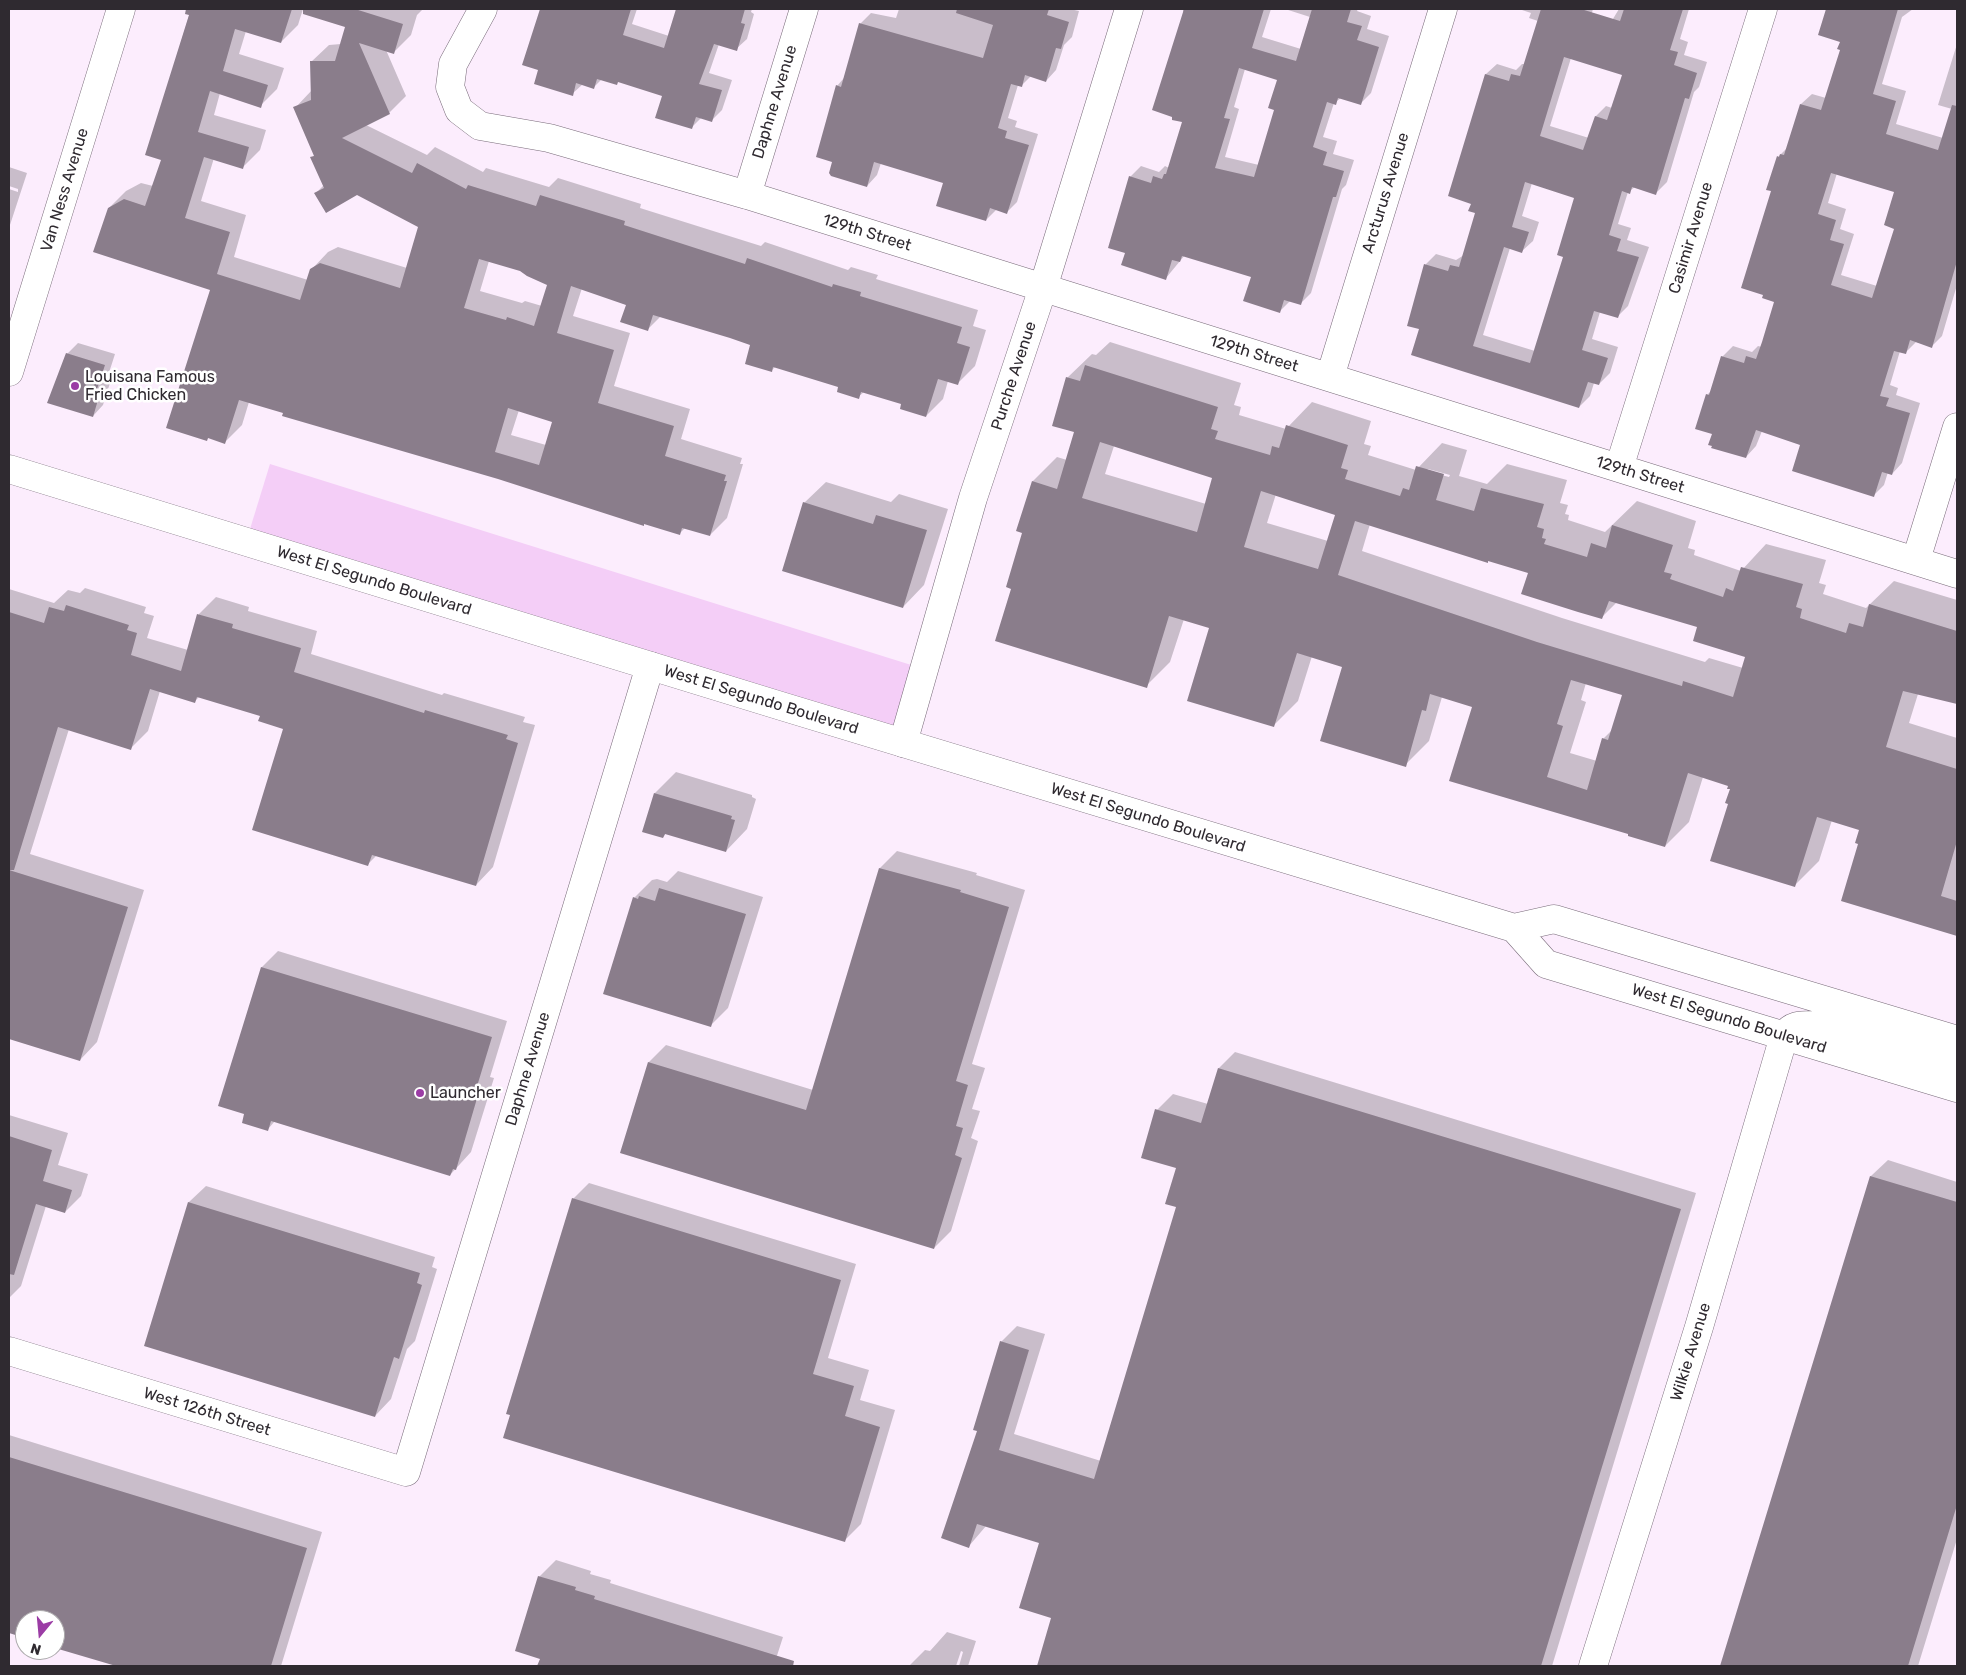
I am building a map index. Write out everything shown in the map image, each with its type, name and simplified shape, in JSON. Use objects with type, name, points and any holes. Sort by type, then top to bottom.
[{"type":"street","name":"Van Ness Avenue","points":[[9,372],[121,9]]},
{"type":"street","name":"129th Street","points":[[483,9],[453,64],[450,88],[459,110],[480,126],[549,138],[747,195],[1957,574]]},
{"type":"street","name":"Daphne Avenue","points":[[747,195],[804,9]]},
{"type":"street","name":"Purche Avenue","points":[[903,743],[973,498],[1043,288],[1128,9]]},
{"type":"street","name":"Arcturus Avenue","points":[[1330,377],[1442,9]]},
{"type":"street","name":"Casimir Avenue","points":[[1620,468],[1763,9]]},
{"type":"street","points":[[1916,560],[1957,427]]},
{"type":"street","name":"West El Segundo Boulevard","points":[[9,469],[1514,928],[1554,919],[1957,1040]]},
{"type":"street","name":"Daphne Avenue","points":[[406,1472],[650,666]]},
{"type":"street","name":"West El Segundo Boulevard","points":[[1514,928],[1546,964],[1957,1088]]},
{"type":"street","points":[[1784,1036],[1789,1029],[1798,1025],[1816,1025],[1957,1067]]},
{"type":"street","name":"Wilkie Avenue","points":[[1593,1666],[1699,1328],[1784,1036]]},
{"type":"street","name":"West 126th Street","points":[[9,1352],[406,1472]]},
{"type":"shaded area","points":[[270,464],[924,669],[903,743],[246,542]]},
{"type":"building","points":[[186,9],[292,9],[281,43],[235,29],[223,71],[268,85],[261,108],[210,91],[198,132],[249,147],[243,169],[204,157],[185,218],[230,232],[217,274],[300,300],[310,269],[320,263],[400,288],[418,227],[357,195],[326,213],[314,193],[324,188],[310,157],[314,156],[293,107],[311,100],[310,61],[335,61],[345,27],[303,14],[303,9],[355,9],[403,24],[394,54],[359,43],[390,114],[342,138],[412,173],[417,163],[466,189],[468,185],[536,206],[540,195],[625,221],[624,225],[745,264],[747,258],[832,287],[833,284],[861,292],[860,296],[962,327],[957,343],[970,347],[958,385],[938,379],[926,417],[900,409],[901,404],[861,392],[859,399],[837,392],[838,387],[773,367],[772,372],[745,364],[750,345],[730,338],[653,315],[648,331],[620,322],[626,305],[571,286],[557,333],[614,350],[598,403],[674,426],[665,456],[726,475],[724,481],[727,481],[710,536],[682,528],[680,535],[644,524],[644,526],[498,479],[282,416],[283,413],[239,400],[225,444],[208,438],[207,441],[166,428],[210,290],[93,252],[108,208],[124,199],[145,206],[161,160],[145,155],[189,15],[185,14]],"holes":[[[479,259],[520,271],[547,285],[534,326],[507,317],[506,320],[464,308]],[[508,408],[552,422],[539,465],[495,452]]]},
{"type":"building","points":[[540,9],[631,9],[623,35],[664,48],[676,9],[745,9],[741,23],[745,24],[737,51],[714,44],[699,84],[722,90],[712,122],[696,117],[692,129],[655,118],[662,96],[618,82],[617,85],[597,79],[594,89],[576,83],[573,96],[534,84],[538,70],[522,65]]},
{"type":"building","points":[[957,9],[1049,9],[1047,15],[1069,22],[1061,49],[1056,48],[1046,82],[1025,75],[1022,87],[1011,84],[998,128],[1007,131],[1005,138],[1029,145],[1007,214],[990,208],[986,221],[936,206],[943,183],[874,162],[867,187],[831,176],[829,173],[832,162],[816,157],[836,85],[841,87],[859,23],[983,58],[993,25],[956,13]]},
{"type":"building","points":[[1184,9],[1264,9],[1252,48],[1296,61],[1312,9],[1351,9],[1347,22],[1362,26],[1357,40],[1379,47],[1361,105],[1338,98],[1336,105],[1327,102],[1313,147],[1327,152],[1323,165],[1344,171],[1336,197],[1333,197],[1301,305],[1284,300],[1280,313],[1243,301],[1251,277],[1182,256],[1180,262],[1172,260],[1166,280],[1121,265],[1125,253],[1108,248],[1129,176],[1151,183],[1153,176],[1162,179],[1164,174],[1166,174],[1182,122],[1172,120],[1172,117],[1152,110]],"holes":[[[1239,68],[1277,80],[1268,108],[1274,110],[1254,177],[1215,168],[1230,119],[1224,118]]]},
{"type":"building","points":[[1541,9],[1581,9],[1620,21],[1624,9],[1683,9],[1670,50],[1678,52],[1674,65],[1697,73],[1689,99],[1685,98],[1656,195],[1632,187],[1630,194],[1622,191],[1609,235],[1621,239],[1617,251],[1639,257],[1618,318],[1594,311],[1582,350],[1608,358],[1599,385],[1588,382],[1579,408],[1411,355],[1419,329],[1407,326],[1424,264],[1448,271],[1450,265],[1459,267],[1475,213],[1468,211],[1471,204],[1448,196],[1485,74],[1509,81],[1511,74],[1520,76]],"holes":[[[1564,57],[1622,75],[1607,120],[1595,116],[1583,150],[1540,136]],[[1525,182],[1574,198],[1557,255],[1563,257],[1530,363],[1473,346],[1504,247],[1522,253],[1529,232],[1512,227]]]},
{"type":"building","points":[[1826,9],[1898,9],[1873,94],[1896,101],[1886,134],[1938,150],[1952,105],[1957,106],[1957,261],[1932,348],[1910,340],[1906,354],[1894,351],[1880,396],[1889,398],[1886,406],[1910,413],[1892,475],[1882,472],[1874,497],[1792,471],[1800,445],[1756,430],[1746,458],[1711,448],[1712,446],[1708,445],[1712,434],[1695,429],[1706,394],[1709,395],[1721,356],[1744,363],[1746,356],[1756,359],[1762,342],[1774,302],[1762,298],[1763,295],[1741,288],[1771,191],[1766,190],[1777,156],[1779,157],[1780,154],[1784,155],[1800,104],[1821,110],[1840,50],[1837,49],[1840,42],[1818,35]],"holes":[[[1831,173],[1894,192],[1884,225],[1894,229],[1872,298],[1831,285],[1844,244],[1830,240],[1836,220],[1818,214]]]},
{"type":"building","name":"Louisana Famous Fried Chicken","points":[[66,353],[105,365],[96,392],[100,393],[93,417],[47,403]]},
{"type":"building","points":[[1085,365],[1218,407],[1211,429],[1218,431],[1215,439],[1270,455],[1272,446],[1279,448],[1286,425],[1348,445],[1341,468],[1348,470],[1345,479],[1400,496],[1403,488],[1409,490],[1416,466],[1444,474],[1436,500],[1474,511],[1481,488],[1544,504],[1537,527],[1544,529],[1542,538],[1546,539],[1544,544],[1587,557],[1591,543],[1606,548],[1612,525],[1673,545],[1664,572],[1672,574],[1670,579],[1723,597],[1726,588],[1733,591],[1741,567],[1803,584],[1796,607],[1802,609],[1800,618],[1846,633],[1849,623],[1863,627],[1869,604],[1957,631],[1957,704],[1903,691],[1886,747],[1957,769],[1957,841],[1941,896],[1957,901],[1957,936],[1841,901],[1858,844],[1855,843],[1859,830],[1817,817],[1795,887],[1710,861],[1728,804],[1725,803],[1730,789],[1727,789],[1728,786],[1688,773],[1665,847],[1628,836],[1628,834],[1449,781],[1472,707],[1430,694],[1426,711],[1422,710],[1406,767],[1320,741],[1342,667],[1297,653],[1274,727],[1187,701],[1209,628],[1169,616],[1147,688],[995,641],[1011,589],[1006,587],[1022,533],[1016,531],[1032,481],[1057,489],[1074,432],[1052,426],[1066,377],[1080,381]],"holes":[[[1100,442],[1212,478],[1197,532],[1082,498]],[[1261,491],[1335,515],[1318,569],[1244,547]],[[1355,521],[1488,563],[1488,561],[1528,573],[1521,594],[1602,619],[1609,601],[1697,627],[1693,641],[1745,657],[1733,697],[1683,681],[1682,686],[1537,642],[1338,575]],[[1571,680],[1622,695],[1608,740],[1602,738],[1587,790],[1547,777],[1563,726],[1557,724]]]},
{"type":"building","points":[[803,502],[873,524],[876,515],[927,530],[903,608],[782,571]]},
{"type":"building","points":[[66,605],[129,625],[127,630],[137,633],[131,655],[181,671],[197,614],[233,624],[232,628],[301,648],[294,672],[424,713],[425,710],[508,735],[506,739],[518,743],[476,886],[372,855],[368,866],[252,830],[283,729],[258,721],[260,716],[197,697],[195,703],[150,689],[131,750],[58,727],[14,870],[9,870],[9,612],[44,623],[49,607],[64,611]]},
{"type":"building","points":[[654,793],[732,816],[731,819],[735,820],[726,852],[665,834],[663,838],[642,832]]},
{"type":"building","points":[[879,868],[961,890],[960,892],[1009,907],[956,1081],[968,1085],[956,1126],[963,1128],[955,1155],[962,1158],[934,1249],[620,1153],[648,1062],[806,1110]]},
{"type":"building","points":[[9,870],[128,907],[80,1061],[9,1039]]},
{"type":"building","points":[[659,888],[746,914],[711,1027],[603,994],[633,897],[638,899],[639,896],[655,901]]},
{"type":"building","points":[[261,967],[492,1037],[475,1093],[478,1095],[456,1170],[453,1169],[450,1176],[271,1121],[268,1131],[242,1123],[244,1114],[218,1106]]},
{"type":"building","points":[[1218,1068],[1681,1209],[1541,1666],[1037,1666],[1051,1618],[1019,1608],[1039,1543],[977,1524],[969,1548],[941,1538],[977,1431],[973,1430],[1000,1341],[1029,1350],[999,1450],[1094,1479],[1176,1207],[1165,1204],[1176,1168],[1141,1158],[1155,1109],[1201,1123]]},
{"type":"building","points":[[9,1136],[52,1150],[43,1181],[72,1190],[65,1213],[36,1204],[14,1275],[9,1274]]},
{"type":"building","points":[[1870,1176],[1957,1202],[1957,1505],[1908,1666],[1720,1666]]},
{"type":"building","points":[[572,1198],[841,1280],[813,1374],[854,1386],[845,1416],[880,1427],[845,1542],[503,1438],[510,1415],[506,1414]]},
{"type":"building","points":[[188,1202],[420,1273],[417,1283],[422,1285],[399,1359],[394,1357],[375,1417],[144,1346]]},
{"type":"building","points":[[9,1457],[307,1548],[271,1666],[116,1666],[65,1651],[65,1610],[15,1610],[15,1635],[9,1633]]},
{"type":"building","points":[[538,1576],[576,1587],[575,1590],[595,1596],[594,1599],[794,1661],[793,1666],[537,1666],[540,1659],[515,1651]]},
{"type":"place","name":"Louisana Famous Fried Chicken","points":[[75,386]]},
{"type":"place","name":"Launcher","points":[[420,1093]]}]
